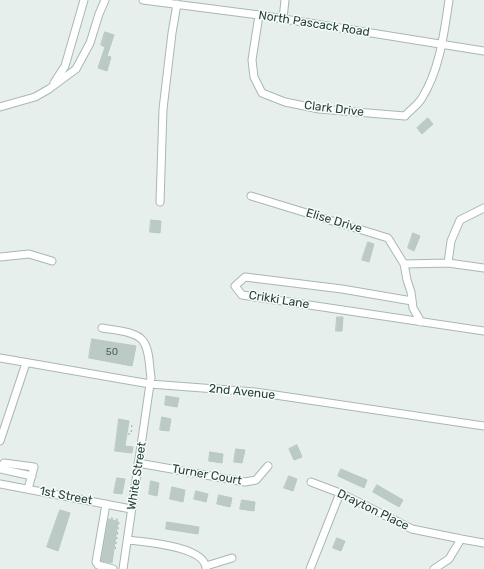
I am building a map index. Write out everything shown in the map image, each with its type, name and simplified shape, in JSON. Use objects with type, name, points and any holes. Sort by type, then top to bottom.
[{"type":"street","points":[[49,89],[65,66],[84,0]]},
{"type":"street","points":[[0,107],[35,97],[49,89],[76,69],[90,43],[105,0]]},
{"type":"street","name":"North Pascack Road","points":[[143,0],[259,15],[484,51]]},
{"type":"street","points":[[283,19],[285,0]]},
{"type":"street","name":"Clark Drive","points":[[259,15],[252,60],[254,77],[262,93],[285,102],[319,109],[405,116],[422,99],[432,77],[442,44],[449,0]]},
{"type":"street","points":[[160,202],[163,109],[177,4]]},
{"type":"street","name":"Elise Drive","points":[[251,196],[388,238],[404,264],[411,292],[412,308],[422,322]]},
{"type":"street","points":[[448,263],[451,242],[460,220],[484,208]]},
{"type":"street","points":[[0,257],[29,254],[52,261]]},
{"type":"street","points":[[404,264],[448,263],[484,268]]},
{"type":"street","name":"Crikki Lane","points":[[412,302],[342,289],[245,277],[235,286],[242,294],[484,331]]},
{"type":"street","name":"White Street","points":[[102,328],[135,335],[143,340],[148,351],[151,377],[123,569]]},
{"type":"street","name":"2nd Avenue","points":[[0,358],[150,384],[255,392],[484,426]]},
{"type":"street","points":[[0,441],[26,363]]},
{"type":"street","points":[[0,468],[4,463],[34,468],[28,489]]},
{"type":"street","name":"Turner Court","points":[[138,463],[245,482],[256,480],[268,466]]},
{"type":"street","name":"Drayton Place","points":[[311,482],[340,493],[412,529],[484,543]]},
{"type":"street","name":"1st Street","points":[[0,484],[131,509]]},
{"type":"street","points":[[310,569],[340,493]]},
{"type":"street","points":[[106,504],[96,562],[98,565],[113,569]]},
{"type":"street","points":[[434,569],[449,559],[461,539]]},
{"type":"street","points":[[128,540],[178,547],[199,556],[206,567],[232,558]]},
{"type":"path","points":[[128,434],[131,434],[132,424]]},
{"type":"path","points":[[104,517],[117,519],[119,522],[115,551]]},
{"type":"building","points":[[105,32],[114,35],[107,56],[111,57],[107,71],[98,68],[105,47],[101,45]]},
{"type":"building","points":[[428,118],[433,124],[422,134],[417,128]]},
{"type":"building","points":[[151,220],[161,221],[160,233],[150,232]]},
{"type":"building","points":[[413,233],[420,236],[414,251],[408,248]]},
{"type":"building","points":[[368,242],[374,244],[369,262],[362,260]]},
{"type":"building","points":[[337,317],[343,317],[342,331],[336,331]]},
{"type":"building","points":[[92,339],[136,346],[132,366],[89,358]]},
{"type":"building","points":[[166,396],[179,398],[177,407],[165,405]]},
{"type":"building","points":[[162,417],[171,419],[169,431],[160,430]]},
{"type":"building","points":[[119,419],[129,421],[125,446],[133,447],[132,453],[115,451]]},
{"type":"building","points":[[297,445],[302,457],[294,460],[289,449]]},
{"type":"building","points":[[236,449],[245,450],[242,463],[234,462]]},
{"type":"building","points":[[210,452],[223,454],[222,463],[209,461]]},
{"type":"building","points":[[341,469],[367,480],[364,488],[338,476]]},
{"type":"building","points":[[289,476],[297,479],[293,491],[284,488]]},
{"type":"building","points":[[117,478],[125,479],[122,494],[114,493]]},
{"type":"building","points":[[151,481],[159,483],[157,496],[149,494]]},
{"type":"building","points":[[377,485],[403,500],[399,507],[373,492]]},
{"type":"building","points":[[172,487],[185,490],[183,502],[170,499]]},
{"type":"building","points":[[196,491],[208,494],[206,502],[194,499]]},
{"type":"building","points":[[219,495],[232,498],[230,507],[217,504]]},
{"type":"building","points":[[242,500],[255,502],[254,511],[240,509]]},
{"type":"building","points":[[60,510],[70,513],[58,551],[47,547]]},
{"type":"building","points":[[108,519],[118,521],[112,563],[101,561]]},
{"type":"building","points":[[167,522],[199,527],[198,534],[166,529]]},
{"type":"building","points":[[337,538],[345,541],[341,551],[333,548]]}]
